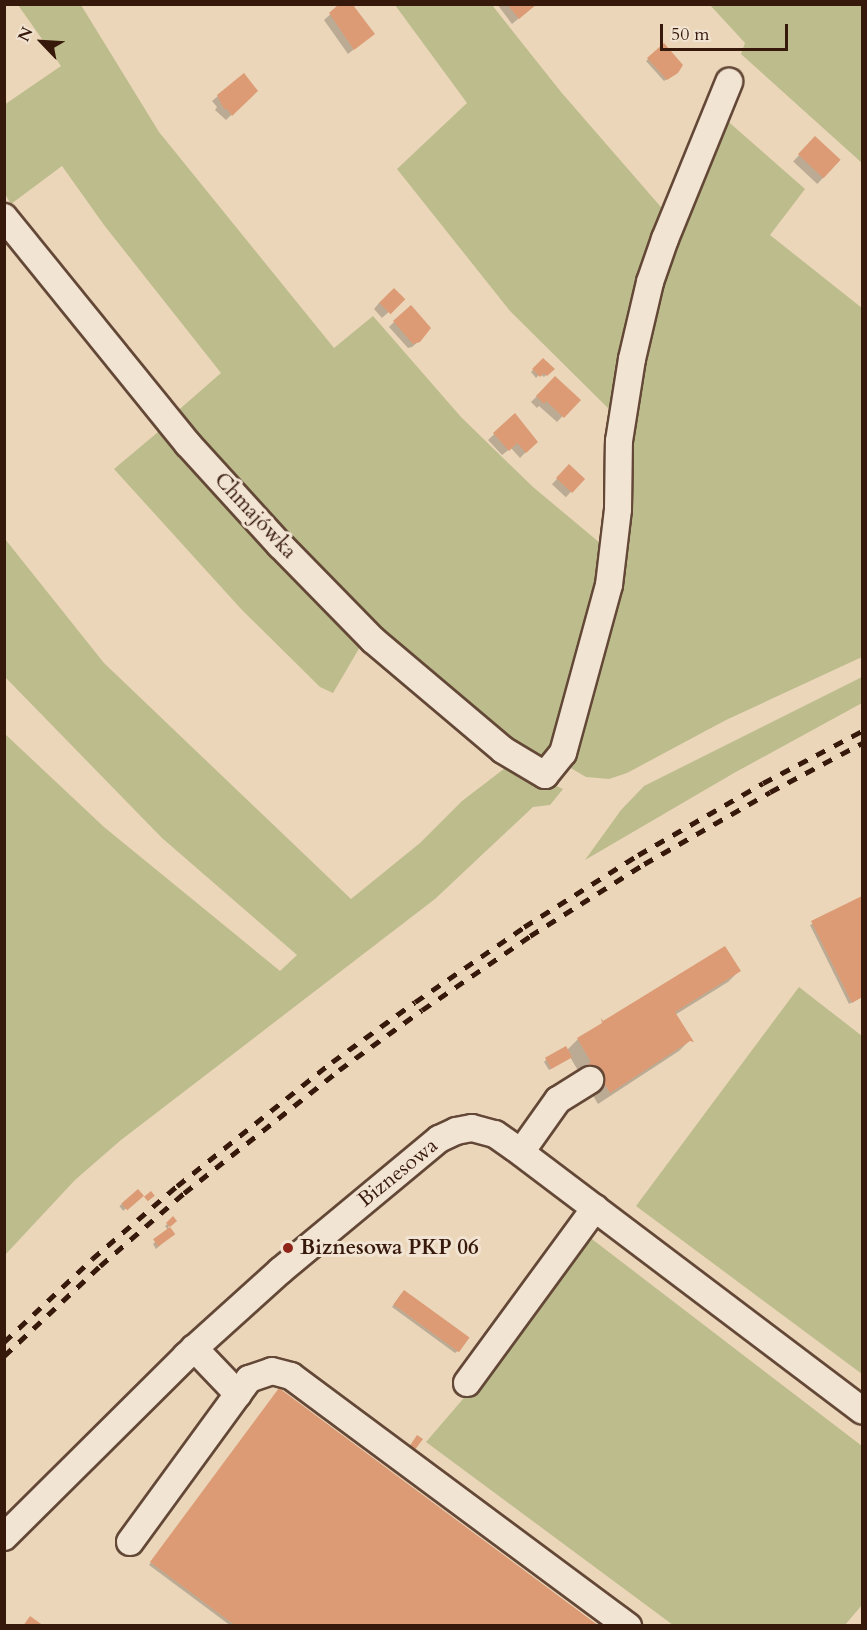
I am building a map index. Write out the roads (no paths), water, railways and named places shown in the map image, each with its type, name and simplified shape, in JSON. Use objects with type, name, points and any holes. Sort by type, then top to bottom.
[{"type":"street","name":"Chmajówka","points":[[4,217],[188,444],[280,545],[373,640],[503,750],[545,775],[563,753],[609,585],[618,509],[619,441],[632,359],[650,282],[664,238],[729,82]]},
{"type":"street","points":[[521,1152],[558,1100],[590,1080]]},
{"type":"street","name":"Biznesowa","points":[[4,1537],[194,1348],[279,1271],[439,1139],[456,1131],[483,1130],[495,1134],[862,1410]]},
{"type":"street","points":[[467,1383],[595,1208]]},
{"type":"street","points":[[194,1348],[238,1394]]},
{"type":"street","points":[[130,1542],[249,1379],[272,1371],[291,1376],[628,1626]]},
{"type":"railway","points":[[4,1342],[92,1259],[177,1186],[332,1062],[415,1002],[524,927],[638,855],[763,783],[862,731]]},
{"type":"railway","points":[[4,1356],[100,1266],[184,1193],[339,1070],[422,1010],[530,936],[644,864],[770,792],[862,743]]},
{"type":"place","name":"Biznesowa PKP 06","points":[[288,1248]]}]
